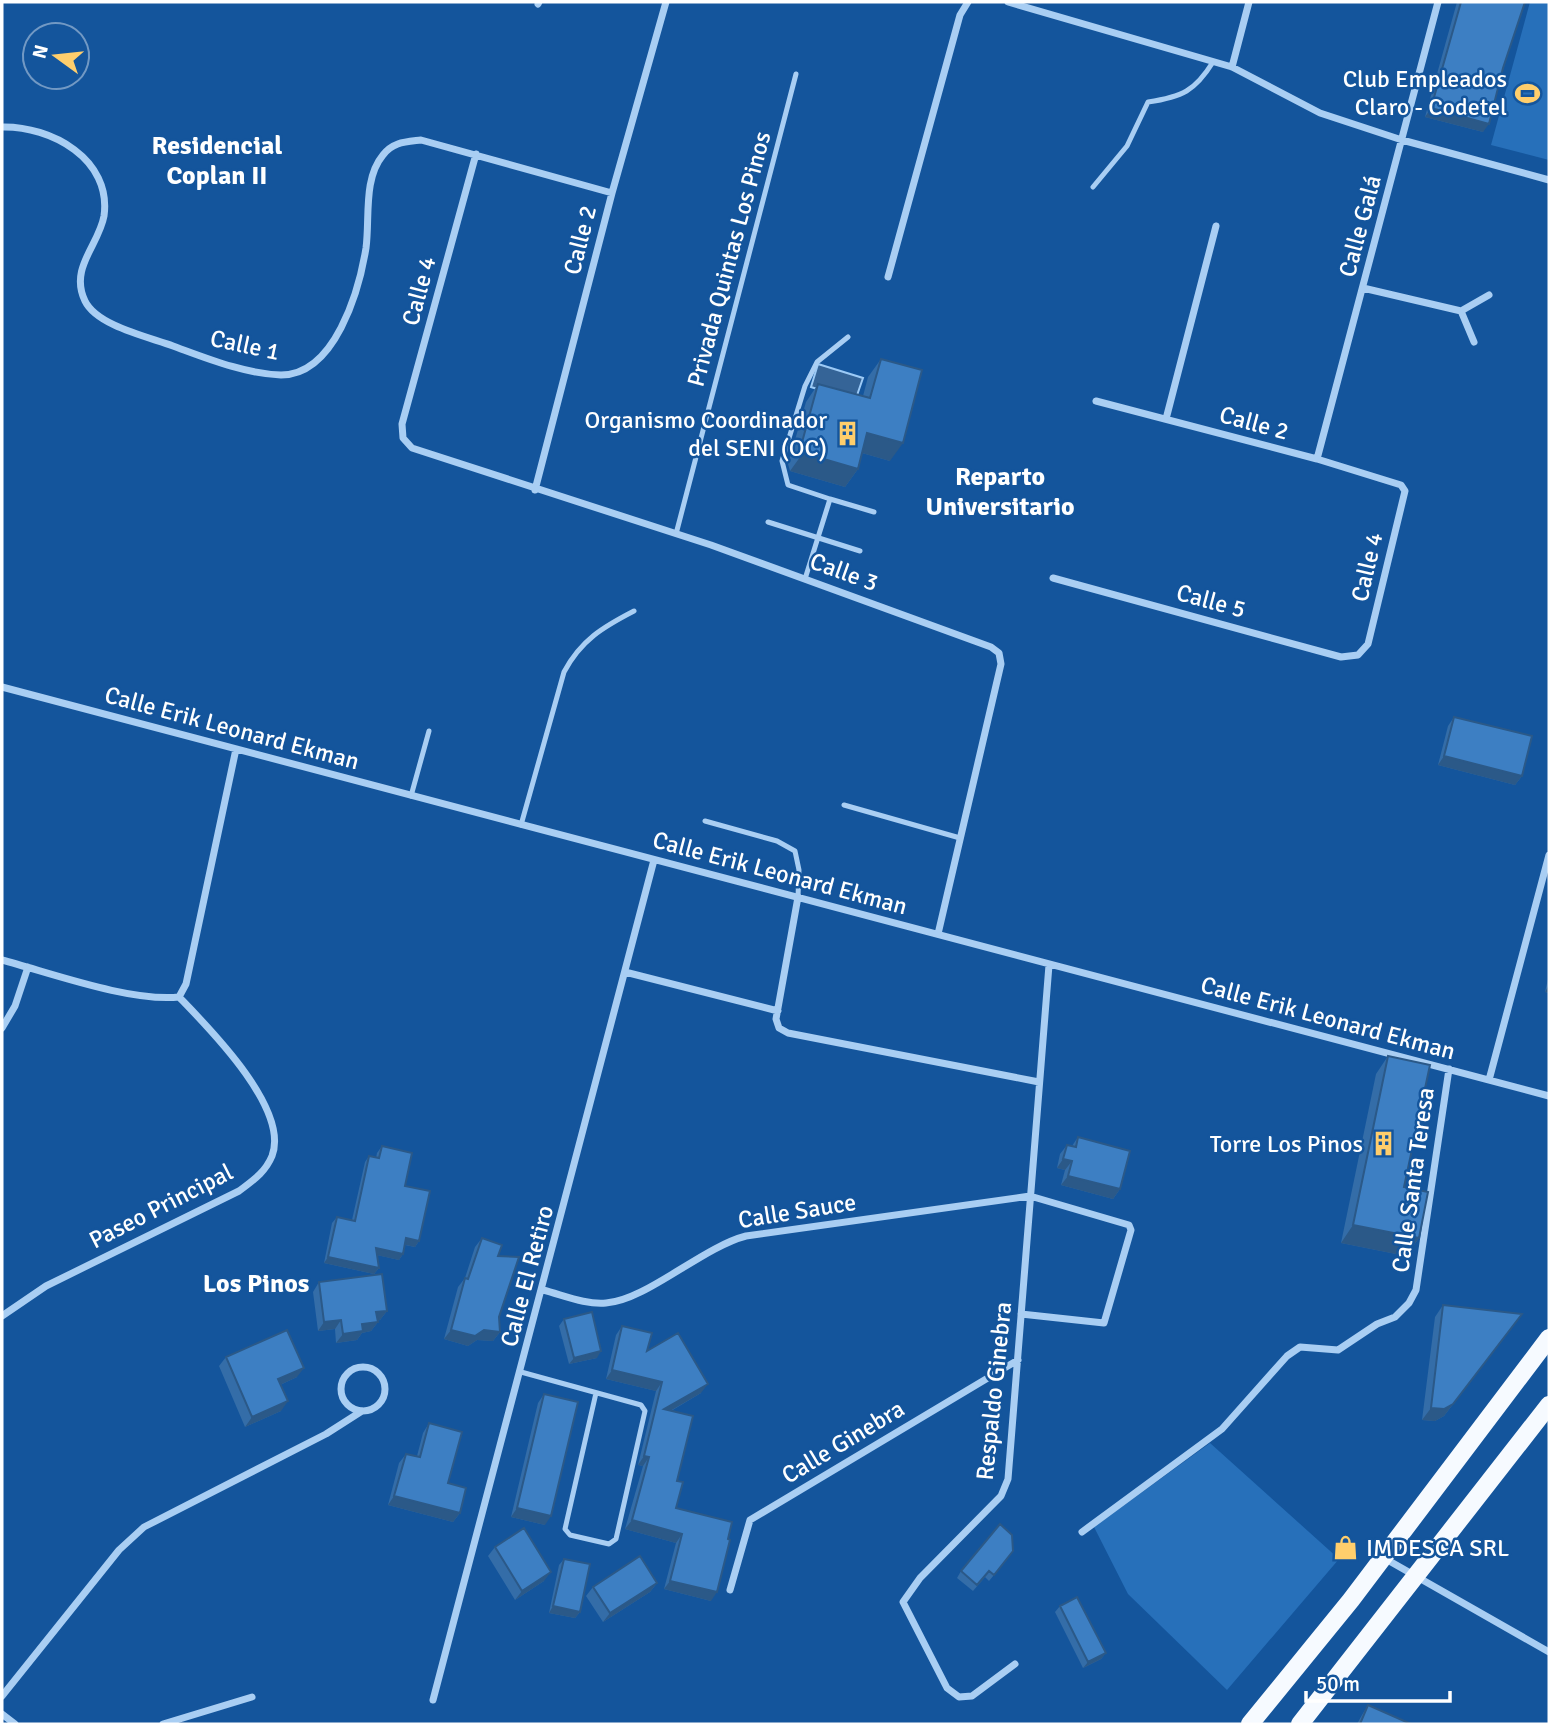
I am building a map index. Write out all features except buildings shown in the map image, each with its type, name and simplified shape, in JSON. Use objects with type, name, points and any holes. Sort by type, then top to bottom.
[{"type":"main road","points":[[1250,1724],[1384,1558],[1549,1338]]},
{"type":"main road","points":[[1300,1724],[1549,1405]]},
{"type":"street","name":"Calle 2","points":[[535,490],[612,193],[666,2]]},
{"type":"street","points":[[888,276],[960,15],[968,2]]},
{"type":"street","points":[[1008,2],[1232,67],[1320,113],[1402,140],[1549,180]]},
{"type":"street","points":[[1232,67],[1249,2]]},
{"type":"street","name":"Calle Galá","points":[[1317,460],[1438,2]]},
{"type":"street","name":"Calle 1","points":[[2,127],[40,132],[66,143],[90,164],[102,184],[104,217],[80,274],[85,302],[107,323],[214,361],[282,375],[312,366],[335,340],[348,313],[366,249],[369,189],[381,156],[395,143],[421,139],[612,193]]},
{"type":"street","name":"Calle 4","points":[[403,438],[402,424],[476,154]]},
{"type":"street","points":[[1166,419],[1216,226]]},
{"type":"street","points":[[1363,288],[1461,311],[1489,295]]},
{"type":"street","points":[[1461,311],[1474,342]]},
{"type":"street","name":"Calle 2","points":[[1096,401],[1401,485]]},
{"type":"street","name":"Calle 3","points":[[403,438],[412,448],[806,579],[991,646],[999,653],[1001,664],[938,934]]},
{"type":"street","name":"Calle 4","points":[[1359,655],[1368,644],[1405,491],[1401,485]]},
{"type":"street","name":"Calle 5","points":[[1054,578],[1341,657],[1359,655]]},
{"type":"street","name":"Calle Erik Leonard Ekman","points":[[2,687],[1549,1096]]},
{"type":"street","points":[[2,960],[134,994],[165,998],[179,996],[187,984],[236,750]]},
{"type":"street","points":[[1489,1080],[1549,855]]},
{"type":"street","name":"Calle El Retiro","points":[[433,1700],[654,860]]},
{"type":"street","points":[[798,897],[778,1011],[779,1028],[788,1033],[1039,1082]]},
{"type":"street","name":"Respaldo Ginebra","points":[[1014,1664],[972,1696],[953,1694],[947,1688],[903,1602],[920,1578],[1005,1489],[1010,1466],[1049,965]]},
{"type":"street","points":[[2,1028],[15,1006],[28,967]]},
{"type":"street","points":[[625,972],[778,1011]]},
{"type":"street","name":"Paseo Principal","points":[[2,1316],[46,1286],[239,1191],[261,1174],[272,1155],[275,1137],[269,1113],[242,1069],[179,996]]},
{"type":"street","name":"Calle Santa Teresa","points":[[1082,1532],[1222,1429],[1287,1356],[1300,1347],[1338,1350],[1395,1317],[1409,1303],[1416,1290],[1449,1069]]},
{"type":"street","points":[[1021,1314],[1104,1323],[1131,1230],[1124,1222],[1030,1196]]},
{"type":"street","name":"Calle Sauce","points":[[543,1290],[592,1302],[610,1303],[637,1292],[727,1243],[746,1236],[1030,1196]]},
{"type":"street","name":"Calle Ginebra","points":[[730,1590],[746,1526],[750,1520],[1018,1360]]},
{"type":"street","points":[[2,1696],[120,1550],[144,1527],[326,1434],[380,1403],[385,1390],[377,1372],[363,1367],[345,1377],[341,1392],[348,1405],[362,1411]]},
{"type":"street","points":[[1384,1558],[1549,1652]]},
{"type":"street","points":[[163,1724],[252,1697]]},
{"type":"street","points":[[2,1714],[15,1724]]},
{"type":"lane","points":[[1093,187],[1127,146],[1148,102],[1170,99],[1188,91],[1200,82],[1213,62]]},
{"type":"lane","name":"Privada Quintas Los Pinos","points":[[676,534],[796,74]]},
{"type":"lane","points":[[848,337],[825,354],[812,369],[782,461],[788,485],[874,512]]},
{"type":"lane","points":[[806,579],[830,499]]},
{"type":"lane","points":[[768,522],[860,551]]},
{"type":"lane","points":[[521,825],[559,687],[570,662],[597,629],[634,611]]},
{"type":"lane","points":[[411,796],[429,732]]},
{"type":"lane","points":[[844,806],[960,838]]},
{"type":"lane","points":[[705,821],[777,841],[795,851],[799,870],[798,897]]},
{"type":"lane","points":[[521,1373],[596,1393],[641,1405],[645,1411],[616,1539],[610,1544],[569,1535],[565,1529],[596,1393]]},
{"type":"shaded area","name":"Club Empleados Claro - Codetel","points":[[1530,2],[1549,2],[1549,160],[1491,145]]},
{"type":"shaded area","points":[[818,364],[863,378],[855,401],[811,387]]},
{"type":"shaded area","points":[[1210,1443],[1339,1559],[1227,1690],[1128,1594],[1094,1527]]},
{"type":"place","name":"Club Empleados Claro - Codetel","points":[[1527,93]]},
{"type":"place","name":"Organismo Coordinador del SENI (OC)","points":[[847,434]]},
{"type":"place","name":"Torre Los Pinos","points":[[1383,1144]]},
{"type":"place","name":"IMDESCA SRL","points":[[1346,1548]]},
{"type":"district","name":"Residencial Coplan II","points":[[217,160]]},
{"type":"district","name":"Reparto Universitario","points":[[1000,491]]},
{"type":"district","name":"Los Pinos","points":[[256,1283]]}]
